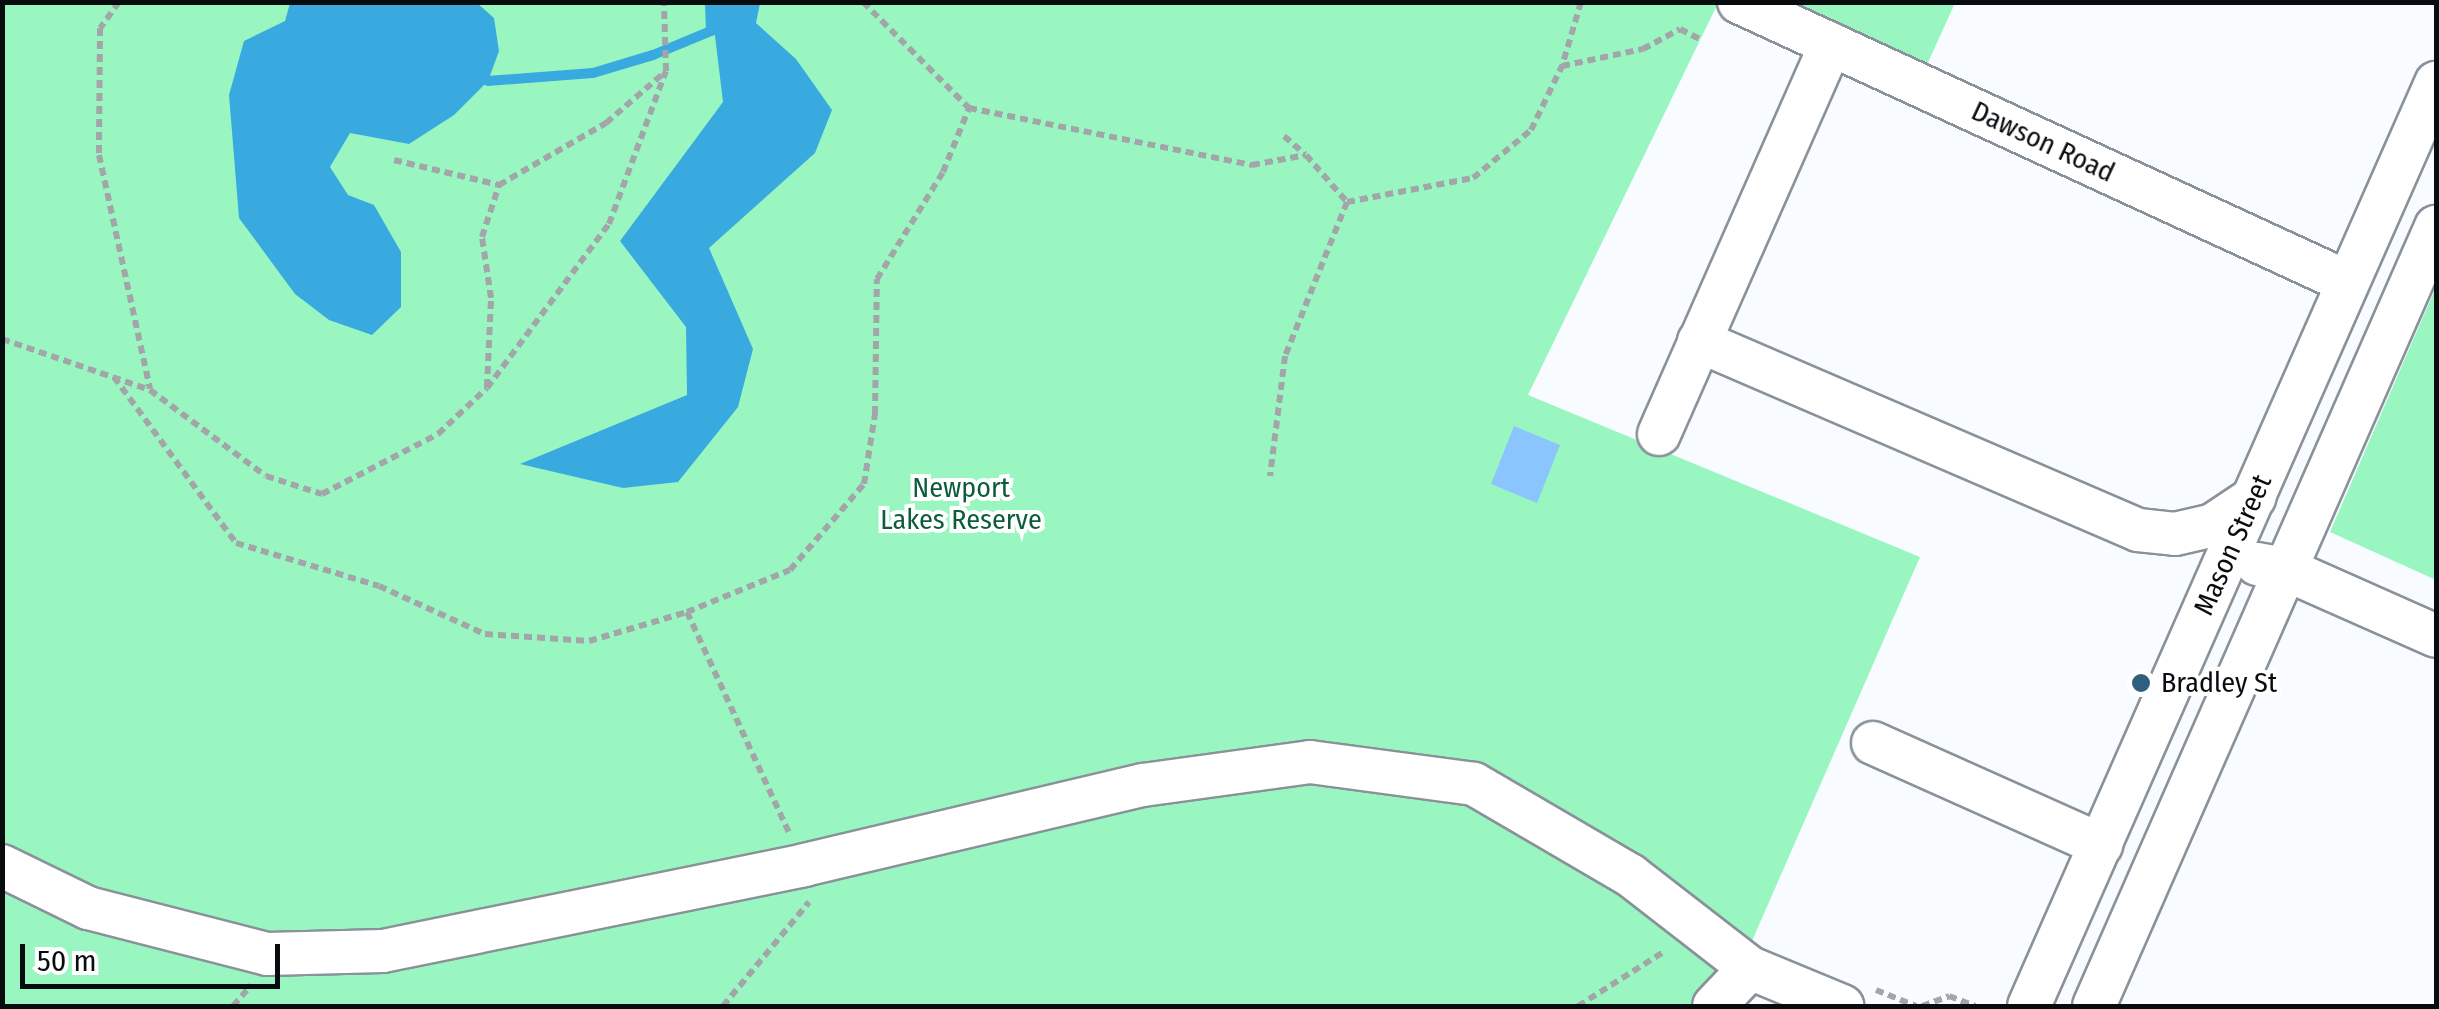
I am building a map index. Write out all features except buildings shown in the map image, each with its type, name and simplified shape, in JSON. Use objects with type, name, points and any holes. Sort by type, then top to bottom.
[{"type":"street","name":"Dawson Road","points":[[1739,2],[2347,282]]},
{"type":"street","points":[[1659,434],[1831,44]]},
{"type":"street","name":"Mason Street","points":[[2029,1006],[2436,83]]},
{"type":"street","name":"Mason Street","points":[[2094,1006],[2436,227]]},
{"type":"street","points":[[1699,341],[2138,530],[2174,534],[2213,525],[2255,497]]},
{"type":"street","points":[[2228,558],[2285,570],[2436,636]]},
{"type":"street","points":[[1873,743],[2101,844]]},
{"type":"street","points":[[2,866],[88,908],[267,954],[383,951],[804,865],[1201,775],[1310,762],[1474,784],[1705,927],[1750,968],[1842,1006]]},
{"type":"street","points":[[1714,1006],[1750,968]]},
{"type":"path","points":[[119,2],[100,28],[99,155],[150,390]]},
{"type":"path","points":[[2,339],[150,390],[266,476],[322,494],[438,434],[487,388],[609,224],[666,72],[664,2]]},
{"type":"path","points":[[864,2],[970,108],[1252,166],[1306,155]]},
{"type":"path","points":[[1347,202],[1473,178],[1531,130],[1562,66],[1581,2]]},
{"type":"path","points":[[1562,66],[1643,49],[1680,29],[1700,40]]},
{"type":"path","points":[[487,388],[491,298],[482,237],[499,185],[606,124],[666,72]]},
{"type":"path","points":[[114,377],[236,543],[378,586],[485,634],[589,641],[686,612],[790,570],[864,484],[874,414],[876,280],[942,172],[970,108]]},
{"type":"path","points":[[1284,136],[1347,202]]},
{"type":"path","points":[[394,160],[499,185]]},
{"type":"path","points":[[1270,476],[1285,356],[1347,202]]},
{"type":"path","points":[[686,612],[804,865]]},
{"type":"path","points":[[723,1006],[848,855]]},
{"type":"path","points":[[1578,1006],[1705,927]]},
{"type":"path","points":[[1922,1006],[1949,996],[1975,1006]]},
{"type":"green space","name":"Newport Lakes Reserve","points":[[2,3],[1718,3],[1528,395],[1920,557],[1741,966],[1702,1006],[3,1006]]},
{"type":"green space","points":[[1770,3],[1955,3],[1925,69]]},
{"type":"green space","points":[[2436,287],[2436,580],[2330,532]]},
{"type":"water","points":[[290,3],[477,3],[494,18],[499,51],[488,81],[454,115],[409,144],[350,133],[330,167],[348,195],[374,205],[401,252],[401,307],[372,335],[329,320],[295,294],[239,218],[229,95],[244,41],[285,21]]},
{"type":"water","points":[[711,3],[760,3],[756,23],[796,59],[832,110],[815,153],[709,248],[753,349],[738,407],[678,482],[623,488],[520,464],[687,395],[686,327],[620,241],[723,102]]},
{"type":"waterway","points":[[488,81],[593,73],[653,55],[711,31],[710,2]]},
{"type":"place","name":"Bradley St","points":[[2141,683]]}]
